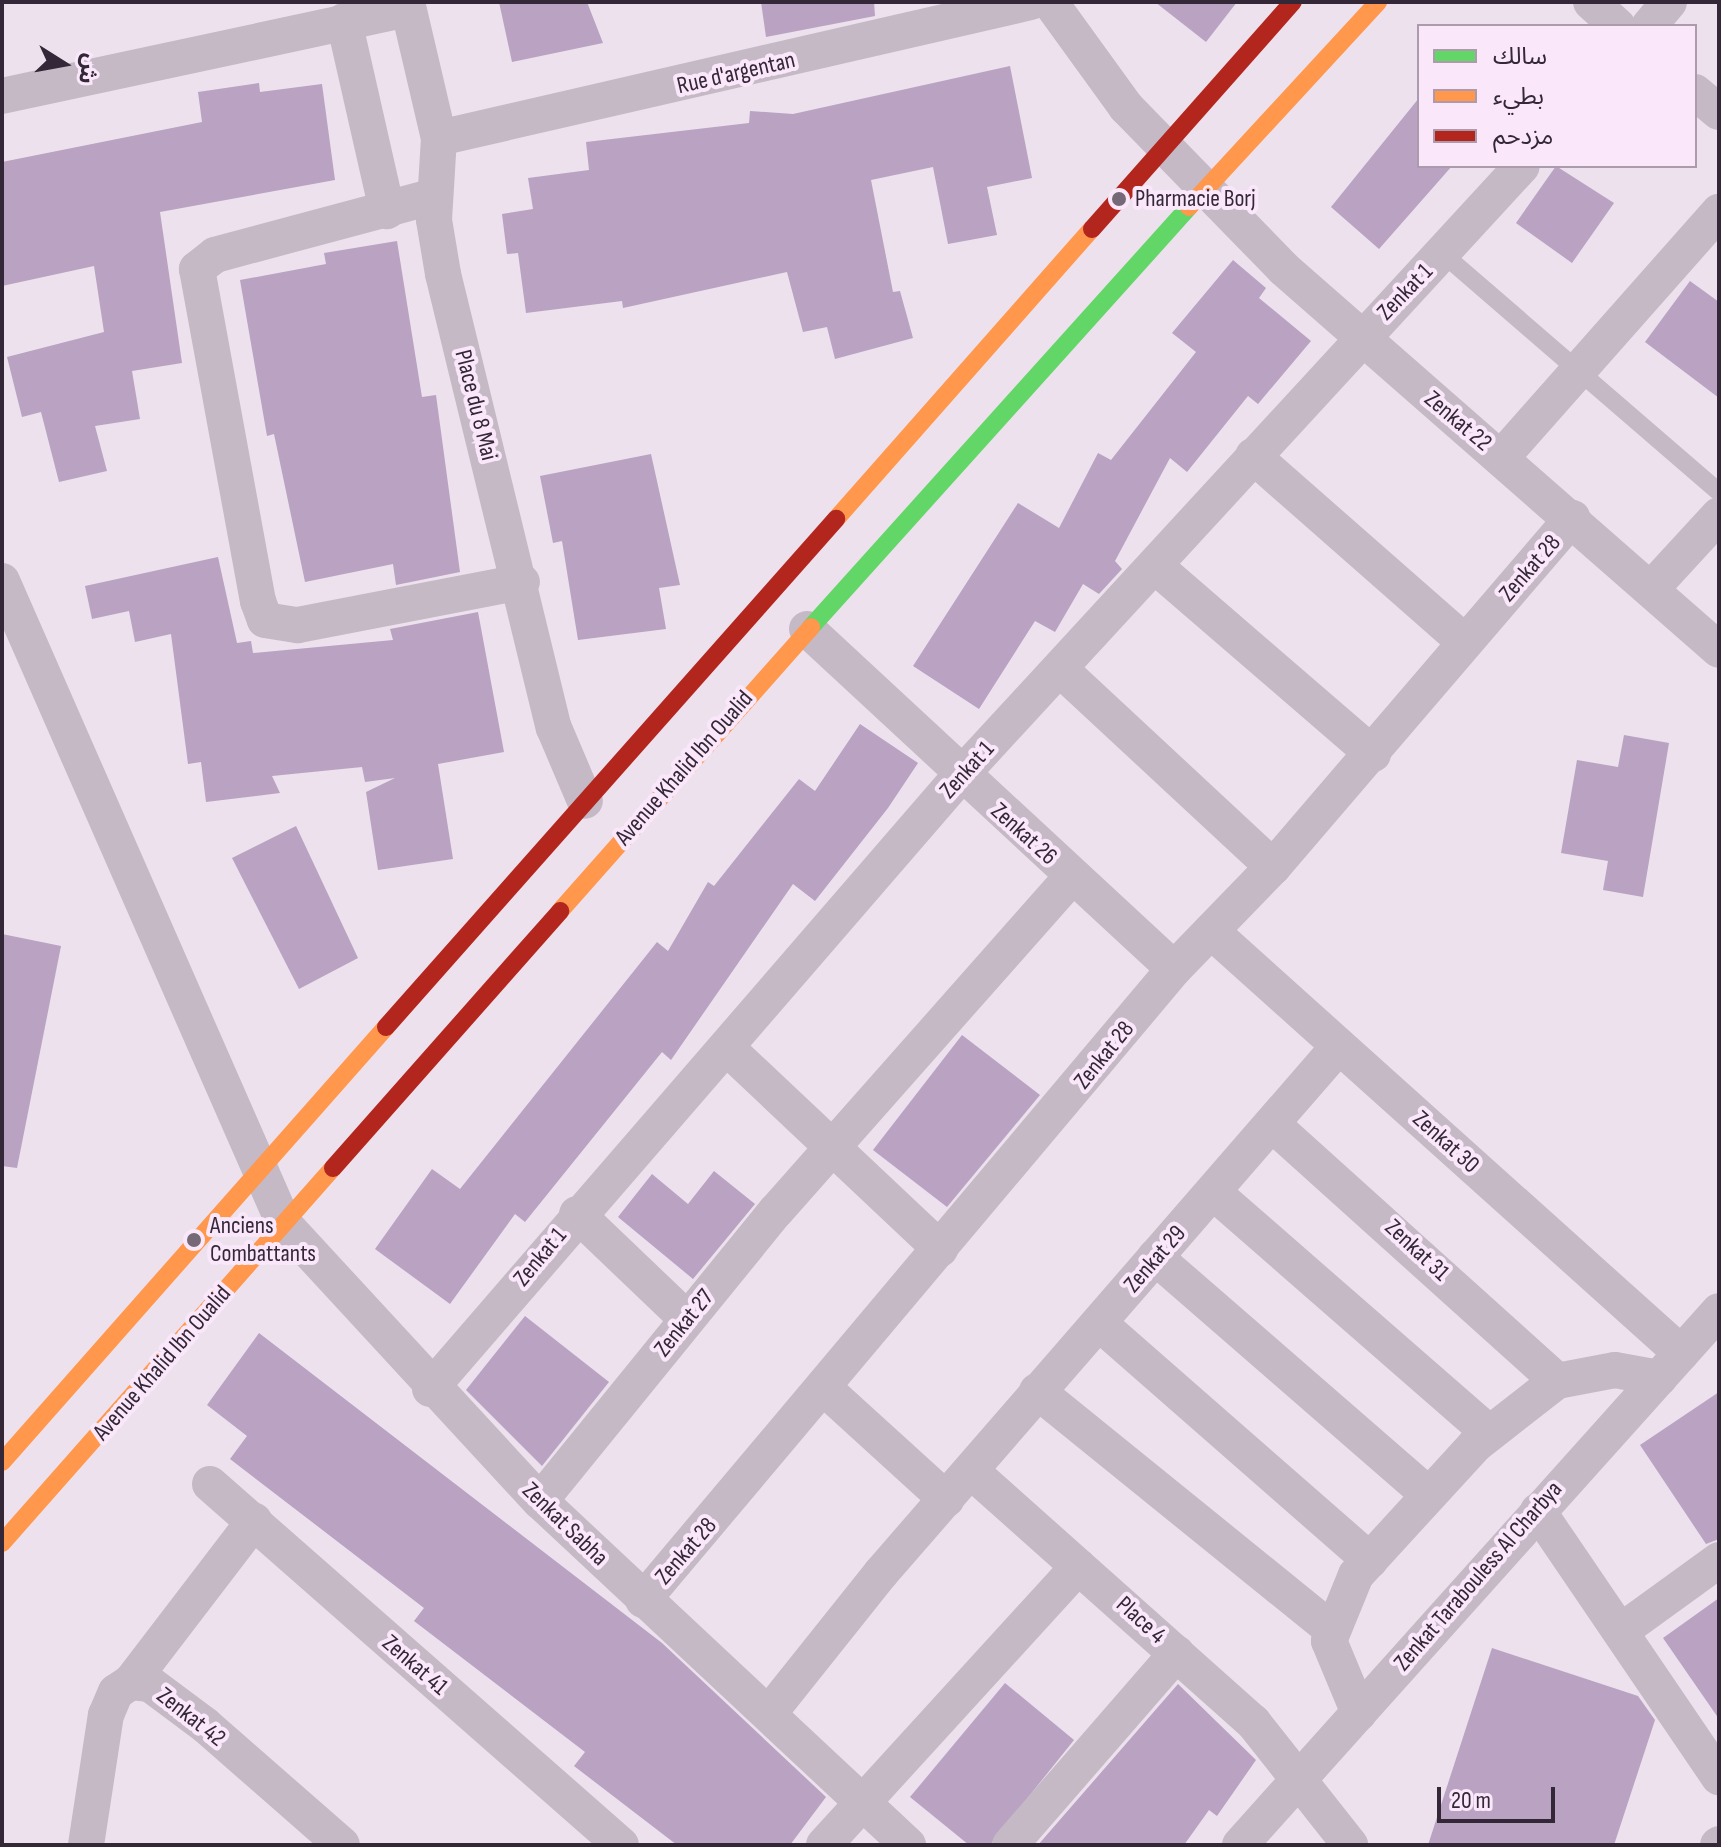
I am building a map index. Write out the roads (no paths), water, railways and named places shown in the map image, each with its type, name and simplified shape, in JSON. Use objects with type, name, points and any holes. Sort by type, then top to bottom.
[{"type":"main road","points":[[2,1462],[1293,2]]},
{"type":"main road","name":"Avenue Khalid Ibn Oualid","points":[[2,1543],[807,629],[1204,185],[1378,2]]},
{"type":"street","name":"Rue d'argentan","points":[[439,138],[1031,2]]},
{"type":"street","name":"Zenkat 22","points":[[1050,2],[1117,96],[1361,339],[1572,518],[1719,650]]},
{"type":"street","points":[[1591,2],[1616,24]]},
{"type":"street","points":[[1651,24],[1669,2]]},
{"type":"street","name":"Place du 8 Mai","points":[[407,5],[439,138],[435,196],[443,274],[522,582],[554,728],[585,801]]},
{"type":"street","points":[[2,96],[407,5]]},
{"type":"street","points":[[344,21],[387,211]]},
{"type":"street","points":[[1697,94],[1719,112]]},
{"type":"street","name":"Zenkat 1","points":[[430,1389],[577,1214],[727,1048],[960,776],[1520,168]]},
{"type":"street","points":[[435,196],[215,255],[197,269],[262,610],[265,620],[298,625],[522,582]]},
{"type":"street","points":[[1501,458],[1719,212]]},
{"type":"street","points":[[1253,456],[1465,642]]},
{"type":"street","points":[[1651,589],[1719,515]]},
{"type":"street","name":"Zenkat 28","points":[[643,1600],[825,1389],[1174,969],[1273,867],[1373,754],[1572,518]]},
{"type":"street","points":[[1155,566],[1373,754]]},
{"type":"street","name":"Zenkat Sabha","points":[[2,581],[284,1224],[430,1389],[540,1501],[643,1600],[868,1801],[908,1845]]},
{"type":"street","name":"Zenkat 26","points":[[807,629],[960,776],[1174,969]]},
{"type":"street","points":[[1060,669],[1273,867]]},
{"type":"street","name":"Zenkat 27","points":[[540,1501],[687,1319],[1071,877]]},
{"type":"street","name":"Zenkat 30","points":[[1211,931],[1339,1046],[1670,1365]]},
{"type":"street","name":"Zenkat 29","points":[[770,1712],[1037,1391],[1100,1324],[1339,1046]]},
{"type":"street","points":[[727,1048],[940,1249]]},
{"type":"street","name":"Zenkat 31","points":[[1273,1125],[1557,1381]]},
{"type":"street","points":[[1213,1192],[1489,1433]]},
{"type":"street","points":[[577,1214],[687,1319]]},
{"type":"street","points":[[1155,1257],[1429,1495]]},
{"type":"street","name":"Zenkat Tarabouless Al Charbya","points":[[1240,1845],[1719,1311]]},
{"type":"street","points":[[1100,1324],[1370,1560]]},
{"type":"street","points":[[1359,1713],[1333,1664],[1331,1629],[1370,1560],[1489,1433],[1557,1381],[1600,1370],[1670,1365]]},
{"type":"street","points":[[825,1389],[946,1499]]},
{"type":"street","points":[[1037,1391],[1331,1629]]},
{"type":"street","name":"Place 4","points":[[971,1471],[1177,1653],[1303,1777],[1350,1845]]},
{"type":"street","name":"Zenkat 41","points":[[210,1484],[621,1845]]},
{"type":"street","points":[[1538,1511],[1719,1777]]},
{"type":"street","points":[[131,1682],[254,1521]]},
{"type":"street","points":[[1621,1631],[1719,1560]]},
{"type":"street","points":[[824,1845],[868,1801],[1078,1567]]},
{"type":"street","points":[[1010,1845],[1177,1653]]},
{"type":"street","name":"Zenkat 42","points":[[86,1845],[106,1715],[116,1692],[131,1682],[150,1684],[205,1725],[342,1845]]},
{"type":"lane","points":[[1442,253],[1719,492]]},
{"type":"place","name":"Pharmacie Borj","points":[[1119,199]]},
{"type":"place","name":"Anciens Combattants","points":[[194,1240]]}]
